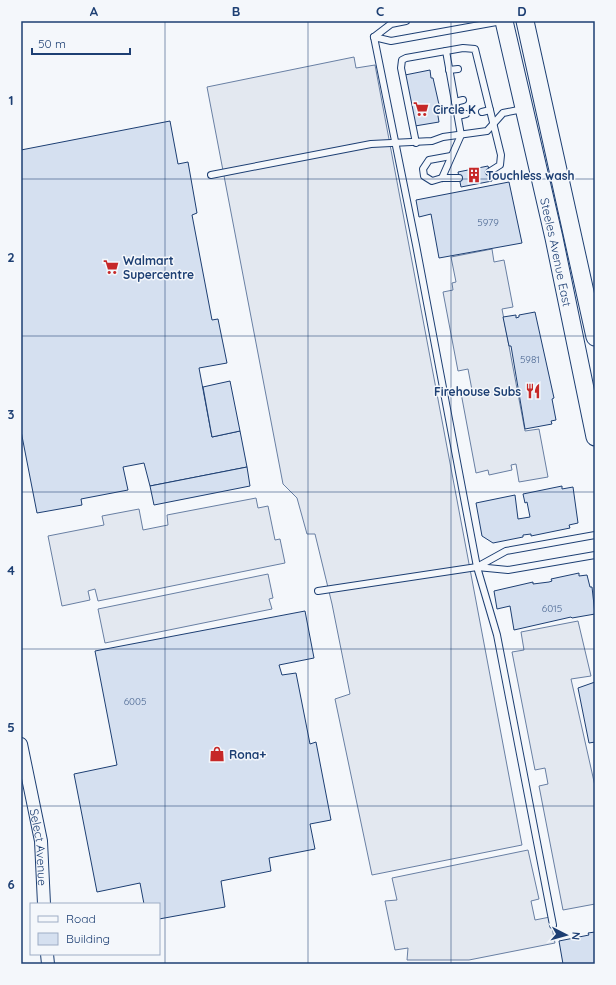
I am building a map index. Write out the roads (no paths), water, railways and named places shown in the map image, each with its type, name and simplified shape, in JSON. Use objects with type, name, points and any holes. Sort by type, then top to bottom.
[{"type":"main road","name":"Steeles Avenue East","points":[[503,21],[554,238],[595,437]]},
{"type":"main road","name":"Steeles Avenue East","points":[[525,21],[595,338]]},
{"type":"street","name":"Select Avenue","points":[[21,744],[41,841],[44,903]]},
{"type":"lane","points":[[374,37],[391,24],[406,21]]},
{"type":"lane","points":[[374,37],[391,41],[503,21]]},
{"type":"lane","points":[[374,37],[394,144],[413,230],[477,568],[497,635],[553,925]]},
{"type":"lane","points":[[416,143],[401,63],[406,58],[469,47],[474,49],[477,66],[483,80],[500,148],[501,160],[496,169],[490,172]]},
{"type":"lane","points":[[442,178],[461,135],[446,51]]},
{"type":"lane","points":[[449,70],[458,69]]},
{"type":"lane","points":[[476,81],[483,80]]},
{"type":"lane","points":[[452,85],[460,84]]},
{"type":"lane","points":[[479,98],[487,96]]},
{"type":"lane","points":[[455,102],[463,100]]},
{"type":"lane","points":[[211,175],[371,144],[416,143],[487,131],[503,113],[524,109]]},
{"type":"lane","points":[[482,112],[490,110]]},
{"type":"lane","points":[[458,116],[466,114]]},
{"type":"lane","points":[[451,156],[429,160],[423,169],[424,176],[432,181],[442,178],[459,178]]},
{"type":"lane","points":[[477,568],[506,551],[595,536]]},
{"type":"lane","points":[[318,592],[477,568],[508,570],[595,555]]},
{"type":"place","name":"Circle K","points":[[421,109]]},
{"type":"place","name":"Touchless wash","points":[[474,175]]},
{"type":"place","name":"Walmart Supercentre","points":[[111,267]]},
{"type":"place","name":"Firehouse Subs","points":[[533,391]]},
{"type":"place","name":"Rona+","points":[[217,754]]}]
